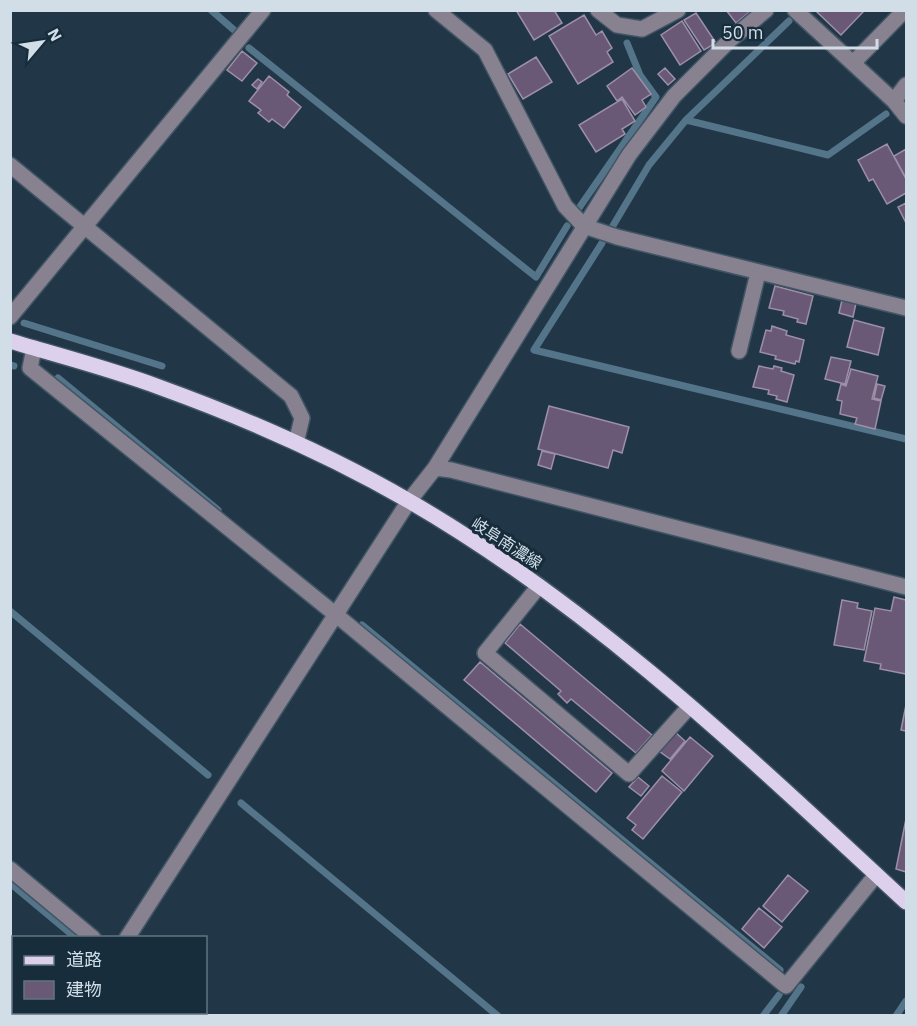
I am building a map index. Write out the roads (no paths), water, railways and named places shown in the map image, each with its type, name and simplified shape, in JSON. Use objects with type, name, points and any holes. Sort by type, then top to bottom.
[{"type":"main road","name":"岐阜南濃線","points":[[10,340],[159,387],[296,443],[409,501],[539,586],[634,658],[906,902]]},
{"type":"street","points":[[10,317],[263,10]]},
{"type":"street","points":[[436,10],[485,50],[565,206],[584,226],[617,237],[758,273],[906,308]]},
{"type":"street","points":[[598,10],[617,25],[642,29],[678,10]]},
{"type":"street","points":[[128,936],[409,501],[435,468],[629,156],[674,96],[730,40],[766,10]]},
{"type":"street","points":[[795,10],[894,101],[906,116]]},
{"type":"street","points":[[853,63],[905,10]]},
{"type":"street","points":[[894,101],[906,85]]},
{"type":"street","points":[[10,165],[291,396],[302,418],[296,443]]},
{"type":"street","points":[[739,351],[758,273]]},
{"type":"street","points":[[34,348],[30,368],[335,614],[786,986],[876,874]]},
{"type":"street","points":[[435,468],[451,470],[906,586]]},
{"type":"street","points":[[539,586],[485,653],[629,774],[689,707]]},
{"type":"street","points":[[10,869],[91,936]]},
{"type":"waterway","points":[[211,10],[234,30]]},
{"type":"waterway","points":[[611,229],[649,165],[686,120],[789,21]]},
{"type":"waterway","points":[[579,208],[656,97],[640,75],[627,43]]},
{"type":"waterway","points":[[249,48],[536,277],[567,226]]},
{"type":"waterway","points":[[686,120],[828,155],[886,114]]},
{"type":"waterway","points":[[602,243],[534,350],[906,439]]},
{"type":"waterway","points":[[24,323],[162,366]]},
{"type":"waterway","points":[[10,365],[14,366]]},
{"type":"waterway","points":[[58,378],[218,510]]},
{"type":"waterway","points":[[10,611],[208,775]]},
{"type":"waterway","points":[[362,625],[780,970]]},
{"type":"waterway","points":[[241,803],[498,1016]]},
{"type":"waterway","points":[[10,883],[74,936]]},
{"type":"waterway","points":[[781,1016],[801,987]]},
{"type":"waterway","points":[[763,1016],[779,995]]},
{"type":"waterway","points":[[896,1016],[906,1001]]}]
